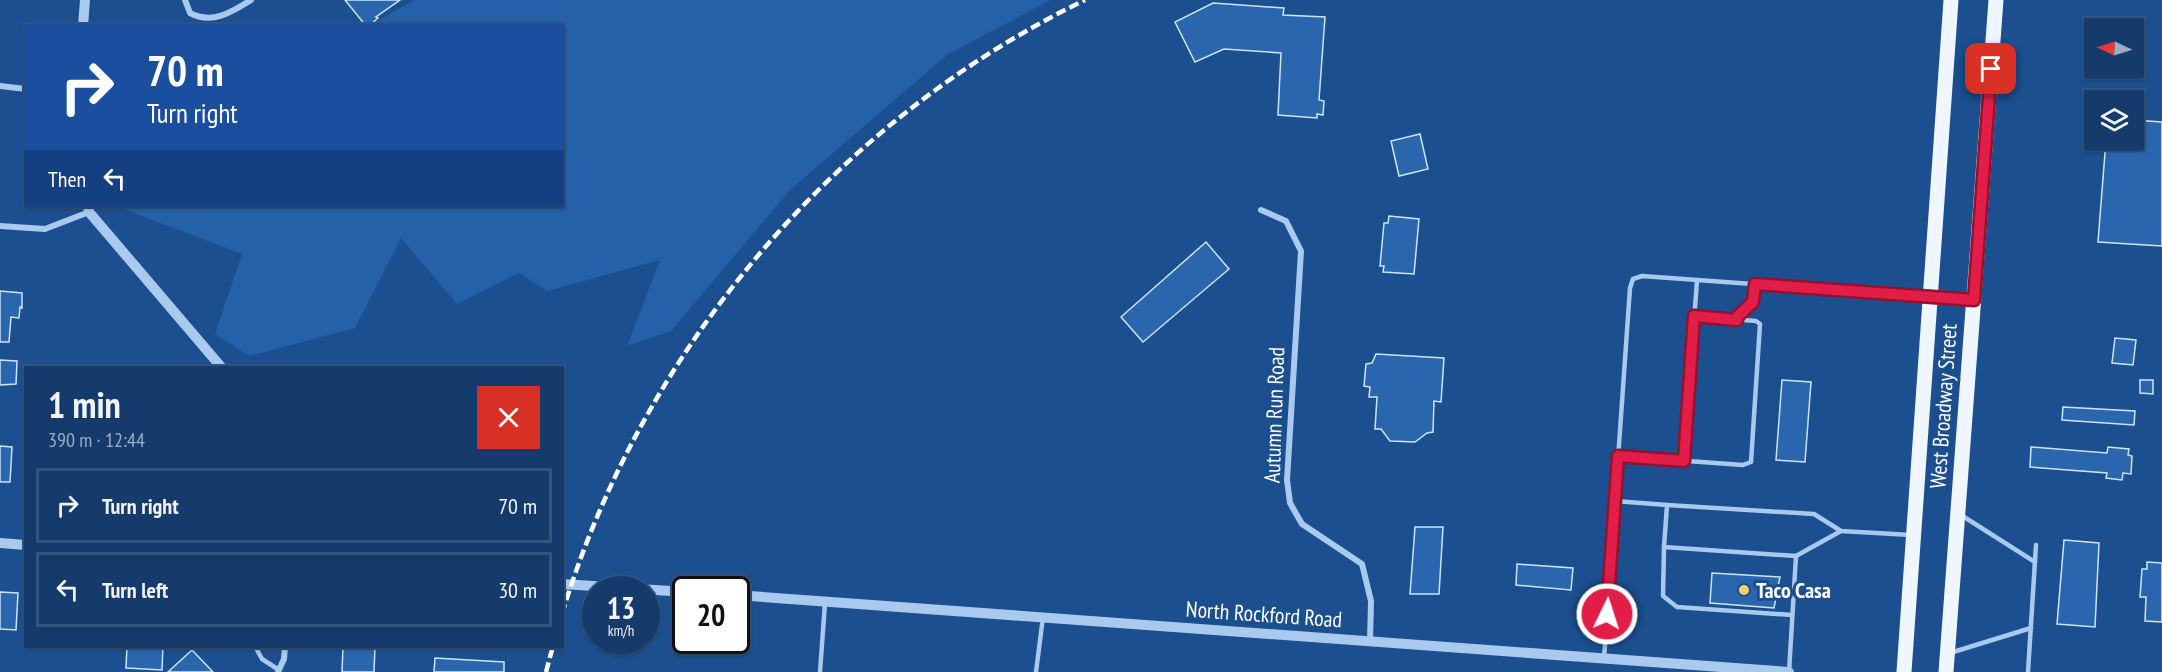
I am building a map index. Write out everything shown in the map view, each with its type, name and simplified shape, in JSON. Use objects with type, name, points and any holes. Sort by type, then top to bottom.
[{"type":"main road","name":"West Broadway Street","points":[[1904,672],[1951,0]]},
{"type":"main road","name":"West Broadway Street","points":[[1946,672],[1996,0]]},
{"type":"street","points":[[84,24],[85,0]]},
{"type":"street","points":[[184,0],[190,13],[204,19],[226,15],[251,0]]},
{"type":"street","points":[[0,86],[24,89]]},
{"type":"street","points":[[0,226],[45,229],[89,208],[220,366]]},
{"type":"street","name":"Autumn Run Road","points":[[1261,210],[1286,220],[1301,251],[1287,480],[1290,504],[1302,524],[1362,564],[1371,601],[1370,641]]},
{"type":"street","points":[[0,543],[24,545]]},
{"type":"street","points":[[564,584],[672,591]]},
{"type":"street","name":"North Rockford Road","points":[[750,596],[1789,672]]},
{"type":"street","points":[[278,671],[284,659],[285,648]]},
{"type":"lane","points":[[1604,659],[1630,288],[1633,279],[1641,276],[1974,300]]},
{"type":"lane","points":[[1684,461],[1697,280]]},
{"type":"lane","points":[[1737,320],[1738,316],[1753,302],[1755,284]]},
{"type":"lane","points":[[1618,456],[1743,465],[1751,462],[1760,324],[1756,321],[1694,316]]},
{"type":"lane","points":[[1615,501],[1814,514],[1841,531],[1914,535]]},
{"type":"lane","points":[[1667,505],[1663,596],[1677,607],[1792,615]]},
{"type":"lane","points":[[1958,513],[2035,562]]},
{"type":"lane","points":[[1664,547],[1796,556],[1841,531]]},
{"type":"lane","points":[[2028,672],[2036,544]]},
{"type":"lane","points":[[1789,672],[1796,556]]},
{"type":"lane","points":[[820,672],[825,600]]},
{"type":"lane","points":[[1036,672],[1042,617]]},
{"type":"lane","points":[[1947,654],[2031,628]]},
{"type":"lane","points":[[256,648],[262,659],[278,671]]},
{"type":"shaded area","points":[[414,0],[1051,0],[948,54],[790,190],[671,331],[627,346],[660,260],[547,291],[519,273],[457,304],[401,238],[355,328],[249,356],[215,334],[242,254],[119,207],[564,207],[564,24],[373,24]]},
{"type":"building","points":[[345,0],[400,0],[376,17],[378,18],[371,24],[364,24]]},
{"type":"building","points":[[1213,3],[1284,8],[1283,15],[1325,17],[1319,100],[1324,101],[1323,115],[1317,114],[1317,118],[1278,115],[1281,53],[1224,49],[1195,62],[1175,22]]},
{"type":"building","points":[[2144,121],[2162,122],[2162,246],[2098,242],[2105,150],[2144,150]]},
{"type":"building","points":[[1420,134],[1428,169],[1399,176],[1391,141]]},
{"type":"building","points":[[1389,216],[1419,219],[1414,274],[1383,272],[1384,266],[1380,266],[1384,223],[1388,223]]},
{"type":"building","points":[[1206,242],[1229,269],[1143,342],[1121,317]]},
{"type":"building","points":[[0,291],[22,293],[19,318],[11,317],[9,342],[0,342]]},
{"type":"building","points":[[2115,338],[2136,340],[2133,365],[2112,363]]},
{"type":"building","points":[[1376,354],[1444,358],[1441,402],[1434,401],[1433,432],[1427,433],[1415,442],[1390,441],[1381,429],[1375,429],[1377,397],[1369,397],[1370,387],[1364,386],[1366,364],[1372,363]]},
{"type":"building","points":[[0,360],[17,361],[16,384],[0,385]]},
{"type":"building","points":[[1782,380],[1811,382],[1805,462],[1776,460]]},
{"type":"building","points":[[2140,380],[2153,380],[2153,394],[2140,393]]},
{"type":"building","points":[[2063,407],[2135,411],[2134,425],[2062,420]]},
{"type":"building","points":[[0,446],[12,447],[10,482],[0,482]]},
{"type":"building","points":[[2031,447],[2107,453],[2108,447],[2129,449],[2128,455],[2132,456],[2131,474],[2123,473],[2122,480],[2106,478],[2107,473],[2030,467]]},
{"type":"building","points":[[1415,527],[1443,527],[1439,594],[1410,594]]},
{"type":"building","points":[[2064,540],[2099,543],[2095,627],[2057,624]]},
{"type":"building","points":[[2147,562],[2162,563],[2162,622],[2145,621],[2146,597],[2140,597],[2142,569],[2147,569]]},
{"type":"building","points":[[1517,564],[1573,568],[1571,590],[1516,585]]},
{"type":"building","name":"Taco Casa","points":[[1712,573],[1780,577],[1774,608],[1710,603]]},
{"type":"building","points":[[0,592],[18,593],[16,630],[0,629]]},
{"type":"building","points":[[127,648],[163,648],[162,670],[126,668]]},
{"type":"building","points":[[343,648],[375,648],[374,672],[342,672]]},
{"type":"building","points":[[192,650],[213,672],[168,672]]},
{"type":"building","points":[[435,658],[504,662],[504,672],[434,672]]},
{"type":"railway","points":[[564,608],[597,516],[643,423],[697,335],[761,253],[832,177],[910,109],[995,50],[1085,0]]},
{"type":"railway","points":[[546,672],[552,648]]},
{"type":"place","name":"Taco Casa","points":[[1744,590]]},
{"type":"route","points":[[1607,614],[1618,456],[1684,461],[1694,316],[1737,320],[1738,316],[1753,302],[1755,284],[1974,300],[1991,69]]}]
